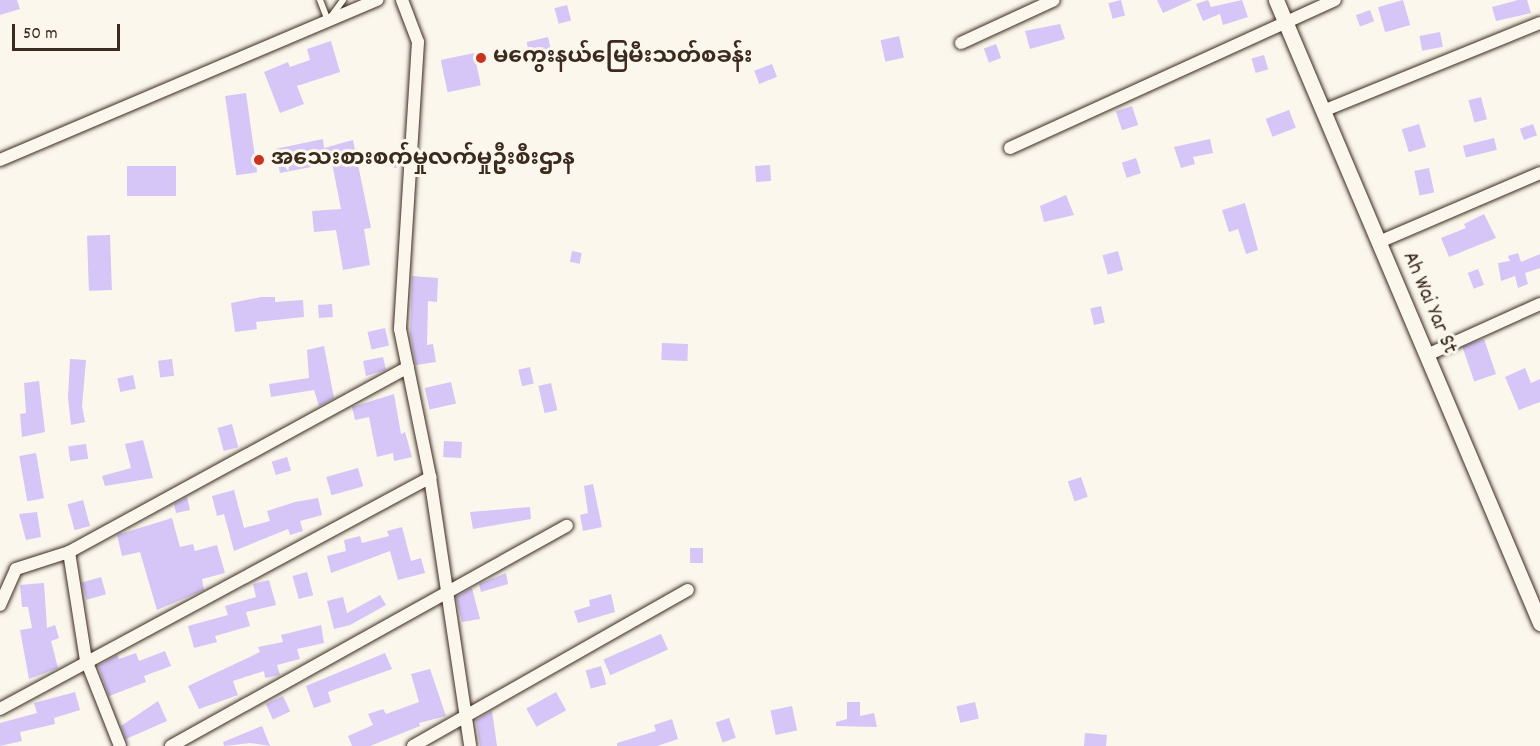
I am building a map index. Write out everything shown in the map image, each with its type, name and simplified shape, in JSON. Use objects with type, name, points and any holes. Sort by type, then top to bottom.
[{"type":"street","points":[[0,160],[377,0]]},
{"type":"street","points":[[402,0],[418,42],[400,329],[430,477],[470,746]]},
{"type":"street","points":[[961,43],[1054,0]]},
{"type":"street","name":"Ah Wai Yar St","points":[[1276,0],[1540,623]]},
{"type":"street","points":[[1010,148],[1335,0]]},
{"type":"street","points":[[1323,111],[1540,23]]},
{"type":"street","points":[[1379,242],[1540,173]]},
{"type":"street","points":[[1427,356],[1540,304]]},
{"type":"street","points":[[0,605],[15,569],[69,552],[408,367]]},
{"type":"street","points":[[0,709],[86,660],[430,477]]},
{"type":"street","points":[[171,746],[567,526]]},
{"type":"street","points":[[69,552],[86,660],[120,746]]},
{"type":"street","points":[[412,746],[688,590]]},
{"type":"lane","points":[[320,0],[328,21]]},
{"type":"lane","points":[[328,21],[343,0]]},
{"type":"building","points":[[0,0],[17,0],[20,9],[0,15]]},
{"type":"building","points":[[1121,0],[1125,15],[1113,19],[1108,3]]},
{"type":"building","points":[[1157,0],[1192,0],[1163,13]]},
{"type":"building","points":[[1208,0],[1211,7],[1242,0],[1248,17],[1223,25],[1220,14],[1203,21],[1196,4]]},
{"type":"building","points":[[1403,0],[1410,25],[1385,32],[1378,7]]},
{"type":"building","points":[[1527,0],[1531,13],[1496,21],[1492,7]]},
{"type":"building","points":[[567,5],[571,20],[559,24],[554,8]]},
{"type":"building","points":[[1370,10],[1374,21],[1360,26],[1356,15]]},
{"type":"building","points":[[1060,24],[1065,39],[1030,49],[1025,31]]},
{"type":"building","points":[[1440,32],[1443,47],[1422,51],[1419,36]]},
{"type":"building","points":[[899,36],[904,57],[885,62],[880,40]]},
{"type":"building","points":[[548,37],[552,54],[530,59],[527,42]]},
{"type":"building","points":[[331,41],[340,72],[297,86],[304,104],[280,113],[264,72],[288,62],[290,67],[310,60],[307,49]]},
{"type":"building","points":[[996,44],[1001,58],[989,63],[984,48]]},
{"type":"building","points":[[474,53],[481,85],[448,92],[441,60]]},
{"type":"building","points":[[1264,55],[1268,69],[1256,73],[1252,59]]},
{"type":"building","points":[[772,64],[777,77],[759,84],[754,71]]},
{"type":"building","points":[[246,93],[257,172],[236,175],[225,96]]},
{"type":"building","points":[[1481,97],[1487,119],[1474,123],[1468,100]]},
{"type":"building","points":[[1132,106],[1138,125],[1122,130],[1116,111]]},
{"type":"building","points":[[1289,110],[1296,128],[1272,137],[1266,119]]},
{"type":"building","points":[[1419,124],[1426,147],[1409,152],[1402,129]]},
{"type":"building","points":[[1533,124],[1537,135],[1524,140],[1520,129]]},
{"type":"building","points":[[1494,138],[1497,150],[1466,157],[1463,146]]},
{"type":"building","points":[[323,139],[324,148],[353,140],[371,228],[364,229],[370,265],[343,270],[336,230],[314,232],[312,211],[341,209],[332,163],[280,173],[275,149]]},
{"type":"building","points":[[1210,139],[1213,153],[1193,157],[1195,164],[1181,168],[1174,147]]},
{"type":"building","points":[[403,154],[402,167],[393,168],[392,155]]},
{"type":"building","points":[[1136,158],[1141,173],[1127,178],[1122,163]]},
{"type":"building","points":[[770,165],[771,181],[756,182],[755,166]]},
{"type":"building","points":[[127,166],[176,166],[176,196],[127,196]]},
{"type":"building","points":[[1429,168],[1434,192],[1420,196],[1414,171]]},
{"type":"building","points":[[1066,195],[1074,215],[1044,222],[1040,206]]},
{"type":"building","points":[[1245,203],[1258,250],[1246,254],[1238,229],[1229,232],[1222,210]]},
{"type":"building","points":[[1484,214],[1496,238],[1449,257],[1441,238],[1466,228],[1464,224]]},
{"type":"building","points":[[110,235],[112,290],[89,291],[87,236]]},
{"type":"building","points":[[572,251],[582,253],[580,264],[570,262]]},
{"type":"building","points":[[1118,251],[1123,270],[1108,274],[1103,255]]},
{"type":"building","points":[[1518,253],[1521,262],[1540,254],[1540,268],[1525,273],[1528,284],[1518,288],[1515,276],[1501,281],[1498,263],[1510,261],[1508,256]]},
{"type":"building","points":[[1478,269],[1484,285],[1474,289],[1468,273]]},
{"type":"building","points":[[412,276],[438,278],[437,302],[428,301],[427,345],[433,344],[436,362],[416,365],[410,334]]},
{"type":"building","points":[[261,297],[275,297],[275,302],[303,300],[304,317],[256,322],[257,329],[235,332],[231,303]]},
{"type":"building","points":[[332,304],[333,317],[319,318],[318,305]]},
{"type":"building","points":[[1101,306],[1105,323],[1094,325],[1090,308]]},
{"type":"building","points":[[385,328],[389,346],[372,350],[367,332]]},
{"type":"building","points":[[1484,339],[1496,374],[1474,381],[1462,346]]},
{"type":"building","points":[[662,343],[688,344],[687,361],[661,360]]},
{"type":"building","points":[[324,346],[334,398],[319,406],[314,390],[271,397],[269,384],[309,378],[307,350]]},
{"type":"building","points":[[383,357],[386,370],[366,376],[363,361]]},
{"type":"building","points":[[70,359],[86,360],[82,406],[85,422],[71,425],[68,398]]},
{"type":"building","points":[[172,359],[174,376],[160,378],[158,361]]},
{"type":"building","points":[[530,367],[534,384],[522,386],[518,370]]},
{"type":"building","points":[[1525,368],[1531,383],[1540,379],[1540,402],[1519,410],[1505,377]]},
{"type":"building","points":[[133,375],[136,389],[120,392],[117,378]]},
{"type":"building","points":[[39,381],[45,432],[22,437],[20,414],[26,413],[24,383]]},
{"type":"building","points":[[451,382],[456,403],[430,410],[425,388]]},
{"type":"building","points":[[551,383],[557,410],[545,413],[538,386]]},
{"type":"building","points":[[394,394],[401,434],[405,432],[412,457],[394,461],[393,453],[377,457],[369,417],[355,420],[352,407]]},
{"type":"building","points":[[232,424],[238,447],[224,451],[218,428]]},
{"type":"building","points":[[143,440],[153,478],[105,486],[102,476],[131,468],[125,444]]},
{"type":"building","points":[[444,441],[462,442],[461,458],[443,457]]},
{"type":"building","points":[[86,444],[88,459],[70,461],[68,447]]},
{"type":"building","points":[[36,453],[44,498],[27,501],[19,456]]},
{"type":"building","points":[[287,457],[291,470],[276,475],[272,462]]},
{"type":"building","points":[[358,468],[363,486],[332,495],[326,477]]},
{"type":"building","points":[[1081,477],[1088,497],[1075,501],[1068,482]]},
{"type":"building","points":[[593,484],[602,527],[583,531],[580,515],[588,513],[584,486]]},
{"type":"building","points":[[234,490],[244,528],[270,521],[267,511],[295,502],[318,498],[322,515],[300,521],[303,531],[290,535],[288,529],[234,551],[224,514],[217,516],[212,496]]},
{"type":"building","points":[[187,497],[190,510],[176,513],[174,504]]},
{"type":"building","points":[[83,500],[90,526],[75,530],[68,504]]},
{"type":"building","points":[[530,507],[531,519],[473,529],[470,512]]},
{"type":"building","points":[[37,512],[41,537],[26,540],[19,514]]},
{"type":"building","points":[[172,518],[180,547],[193,544],[195,551],[217,545],[225,573],[202,579],[204,590],[157,610],[140,552],[122,556],[117,535]]},
{"type":"building","points":[[402,527],[411,561],[421,558],[425,573],[398,580],[390,551],[331,573],[327,556],[346,551],[344,540],[360,536],[362,543],[389,536],[387,531]]},
{"type":"building","points":[[690,548],[703,548],[703,563],[690,563]]},
{"type":"building","points":[[307,572],[313,595],[299,599],[293,576]]},
{"type":"building","points":[[506,573],[508,584],[481,592],[479,584]]},
{"type":"building","points":[[101,577],[106,594],[87,600],[82,583]]},
{"type":"building","points":[[269,580],[276,605],[246,612],[250,626],[215,636],[217,642],[194,648],[188,626],[228,615],[225,606],[256,597],[253,584]]},
{"type":"building","points":[[44,583],[47,628],[55,625],[59,638],[51,641],[58,668],[29,679],[20,630],[32,628],[28,607],[22,607],[20,585]]},
{"type":"building","points":[[472,588],[480,619],[462,622],[456,597]]},
{"type":"building","points":[[611,594],[615,612],[578,623],[574,611],[590,606],[589,600]]},
{"type":"building","points":[[380,595],[386,605],[350,625],[334,629],[327,601],[343,597],[347,613]]},
{"type":"building","points":[[321,625],[324,643],[297,649],[300,659],[277,665],[280,675],[265,678],[264,671],[233,681],[238,695],[199,709],[188,686],[260,652],[258,647],[283,642],[281,635]]},
{"type":"building","points":[[661,634],[668,650],[610,675],[603,660]]},
{"type":"building","points":[[165,651],[171,666],[144,676],[146,682],[109,696],[98,666],[117,655],[119,659],[136,653],[139,661]]},
{"type":"building","points":[[385,653],[392,669],[328,692],[331,702],[314,708],[306,686]]},
{"type":"building","points":[[601,666],[606,684],[591,689],[586,670]]},
{"type":"building","points":[[430,669],[446,716],[419,723],[420,726],[370,746],[352,746],[348,736],[373,725],[368,714],[383,709],[386,714],[419,702],[411,674]]},
{"type":"building","points":[[75,692],[80,710],[54,718],[55,724],[20,732],[22,741],[0,746],[0,723],[37,713],[34,703]]},
{"type":"building","points":[[556,692],[566,710],[536,727],[526,708]]},
{"type":"building","points":[[283,696],[290,711],[273,719],[266,704]]},
{"type":"building","points":[[158,701],[167,721],[126,739],[121,726]]},
{"type":"building","points":[[847,702],[860,702],[860,716],[874,713],[877,727],[836,726],[836,722],[847,719]]},
{"type":"building","points":[[975,702],[979,719],[960,723],[956,706]]},
{"type":"building","points":[[792,706],[797,730],[776,735],[770,711]]},
{"type":"building","points":[[492,711],[497,746],[480,746],[476,720]]},
{"type":"building","points":[[729,718],[736,738],[723,742],[716,723]]},
{"type":"building","points":[[672,719],[678,739],[657,746],[617,746],[617,743],[656,731],[654,725]]},
{"type":"building","points":[[262,726],[270,746],[250,743],[224,746],[223,742]]},
{"type":"building","points":[[1085,733],[1107,735],[1106,746],[1084,746]]},
{"type":"place","name":"မကွေးနယ်မြေမီးသတ်စခန်း","points":[[481,58]]},
{"type":"place","name":"အသေးစားစက်မှုလက်မှုဦးစီးဌာန","points":[[259,160]]}]
